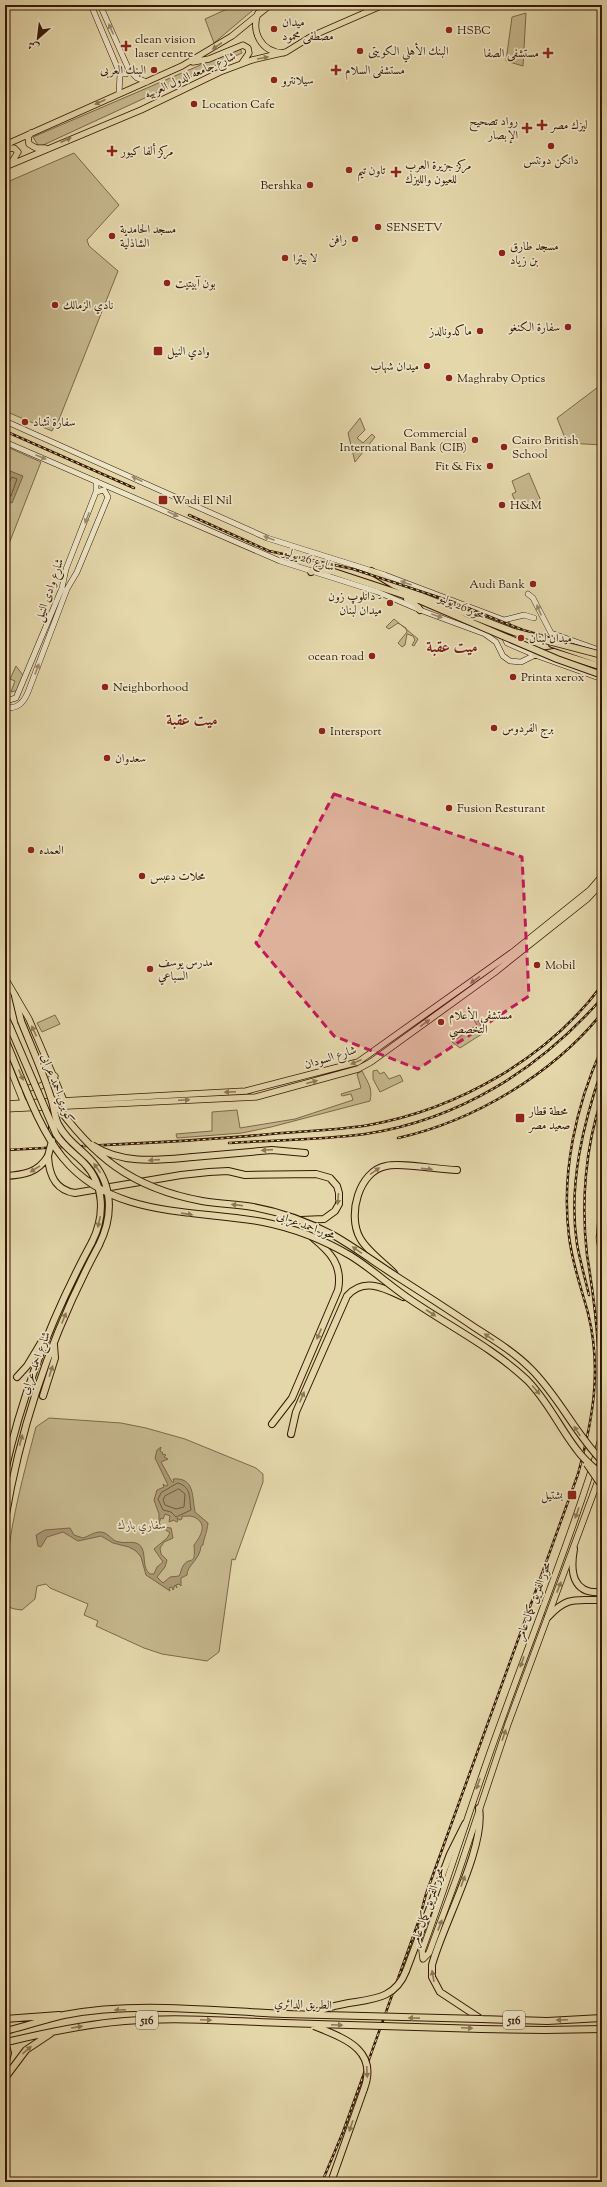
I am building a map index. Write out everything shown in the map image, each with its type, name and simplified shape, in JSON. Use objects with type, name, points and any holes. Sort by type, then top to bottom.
[{"type":"highway","name":"محور 26 يوليو","points":[[311,572],[316,570],[328,570],[420,598],[514,632],[602,655]]},
{"type":"highway","name":"محور 26 يوليو","points":[[371,571],[420,598],[556,659],[602,675]]},
{"type":"highway","points":[[382,587],[413,601],[420,610]]},
{"type":"highway","points":[[545,639],[554,649],[602,667]]},
{"type":"highway","points":[[535,656],[554,649],[602,661]]},
{"type":"highway","name":"كوبري احمد عرابى","points":[[15,996],[20,1021],[52,1099],[53,1110],[61,1129],[72,1143],[94,1163],[106,1185],[110,1203],[109,1215],[107,1228],[100,1245]]},
{"type":"highway","name":"كوبري احمد عرابى","points":[[5,1016],[52,1124],[62,1143],[87,1166],[98,1185],[101,1211],[98,1227],[92,1242]]},
{"type":"highway","name":"محور احمد عرابى","points":[[5,1039],[49,1138],[68,1164],[94,1186],[121,1199],[159,1210],[262,1222],[311,1237],[340,1250],[359,1261],[410,1299],[471,1338],[520,1374],[544,1400],[586,1460],[600,1477]]},
{"type":"highway","name":"محور احمد عرابى","points":[[52,1099],[72,1127],[100,1156],[112,1165],[156,1188],[202,1201],[252,1207],[300,1220],[342,1240],[504,1347],[526,1364],[547,1386],[587,1446],[602,1461]]},
{"type":"highway","points":[[5,1176],[18,1175],[38,1168],[48,1156],[52,1144],[52,1124]]},
{"type":"highway","points":[[83,1140],[107,1153],[137,1160],[272,1150],[305,1154]]},
{"type":"highway","points":[[48,1156],[51,1176],[58,1185],[68,1191],[79,1193],[181,1174],[228,1171],[245,1175],[320,1174],[330,1178],[337,1186],[339,1193],[339,1204],[336,1210],[330,1216],[321,1220],[300,1220]]},
{"type":"highway","points":[[399,1278],[363,1243],[357,1232],[355,1220],[360,1190],[370,1174],[385,1166],[398,1165],[457,1170]]},
{"type":"highway","points":[[272,1424],[292,1398],[339,1285],[339,1271],[334,1258],[311,1237]]},
{"type":"highway","name":"شارع احمد عرابى","points":[[5,1471],[25,1398],[48,1334],[92,1242]]},
{"type":"highway","name":"شارع احمد عرابى","points":[[5,1520],[26,1421],[74,1294],[100,1245]]},
{"type":"highway","points":[[291,1434],[296,1412],[347,1296],[360,1286],[371,1284],[383,1287],[410,1299]]},
{"type":"highway","points":[[17,1377],[25,1369],[48,1334]]},
{"type":"highway","points":[[43,1396],[55,1358],[54,1345]]},
{"type":"highway","points":[[586,1460],[602,1486]]},
{"type":"highway","points":[[574,1549],[571,1568],[576,1581],[588,1590],[602,1592]]},
{"type":"highway","points":[[548,1617],[560,1605],[569,1600],[602,1600]]},
{"type":"highway","points":[[479,1808],[480,1827],[432,1969],[434,1981],[442,1995],[481,2019]]},
{"type":"highway","points":[[309,2015],[337,2005],[380,1999],[393,1991],[400,1984],[450,1854],[465,1824]]},
{"type":"highway","name":"الطريق الدائري","points":[[6,2030],[62,2015],[102,2011],[154,2009],[309,2015],[547,2021],[602,2018]]},
{"type":"highway","points":[[5,2020],[42,2015],[62,2015]]},
{"type":"highway","name":"الطريق الدائري","points":[[7,2042],[57,2030],[109,2023],[160,2020],[481,2029],[602,2029]]},
{"type":"highway","points":[[309,2024],[346,2039],[358,2048],[363,2056],[367,2070],[364,2089],[331,2182]]},
{"type":"highway","points":[[5,2078],[26,2050],[57,2030]]},
{"type":"highway","points":[[5,2065],[7,2057],[7,2042]]},
{"type":"main road","points":[[91,5],[120,74],[120,94]]},
{"type":"main road","points":[[100,5],[129,70],[137,78],[147,82]]},
{"type":"main road","name":"شارع جامعه الدول العربيه","points":[[5,145],[189,63],[232,36],[258,13],[270,5]]},
{"type":"main road","name":"شارع جامعه الدول العربيه","points":[[5,167],[142,110],[238,65],[285,53],[312,36],[382,5]]},
{"type":"main road","points":[[258,13],[255,26],[258,38],[267,48],[285,53]]},
{"type":"main road","points":[[189,63],[209,59],[238,45],[245,45],[249,53],[246,59],[238,65]]},
{"type":"main road","points":[[120,74],[126,74],[129,70]]},
{"type":"main road","points":[[31,133],[28,137],[29,144],[36,148],[48,148]]},
{"type":"main road","points":[[5,149],[14,148],[18,152],[11,164]]},
{"type":"main road","name":"شارع 26 يوليو","points":[[5,422],[266,538],[371,571],[483,613],[506,620],[521,615],[534,618]]},
{"type":"main road","name":"شارع 26 يوليو","points":[[5,442],[244,546],[311,572],[369,589],[420,610],[476,630],[496,642],[503,656],[510,661],[521,662],[535,656]]},
{"type":"main road","name":"شارع وادى النيل","points":[[7,699],[16,698],[21,689],[62,588],[66,568],[96,492],[96,481]]},
{"type":"main road","name":"شارع وادى النيل","points":[[6,707],[20,705],[28,692],[67,589],[77,572],[108,497],[104,490],[96,492]]},
{"type":"main road","points":[[528,594],[533,598],[551,634],[602,651]]},
{"type":"main road","points":[[476,630],[485,623],[486,617],[483,613]]},
{"type":"main road","points":[[508,625],[505,639],[507,643],[535,656],[602,679]]},
{"type":"main road","points":[[21,689],[28,692]]},
{"type":"main road","name":"شارع السودان","points":[[5,1104],[25,1105],[65,1103],[246,1091],[354,1064],[371,1054],[514,951],[590,890],[602,876]]},
{"type":"main road","name":"شارع السودان","points":[[65,1103],[248,1098],[358,1069],[371,1062],[494,973],[587,899],[602,883]]},
{"type":"main road","points":[[5,978],[29,1019],[55,1076],[65,1103]]},
{"type":"main road","points":[[5,1056],[25,1105]]},
{"type":"main road","points":[[325,1071],[326,1078]]},
{"type":"main road","points":[[18,1088],[36,1088],[46,1084],[55,1076]]},
{"type":"main road","name":"شارع السودان","points":[[5,1109],[25,1105]]},
{"type":"main road","name":"محور الفريق كمال عامر","points":[[602,1436],[585,1490],[465,1824],[450,1874],[422,1951],[423,1959],[429,1953],[451,1894],[479,1808],[602,1470]]},
{"type":"main road","points":[[590,1475],[600,1477]]},
{"type":"main road","points":[[585,1490],[591,1488],[594,1493]]},
{"type":"highlighted area","points":[[334,794],[522,857],[529,996],[418,1069],[334,1036],[256,943]]},
{"type":"green space","points":[[236,5],[259,5],[214,43],[205,19]]},
{"type":"green space","points":[[526,13],[523,66],[506,61],[512,17]]},
{"type":"green space","points":[[240,48],[242,53],[39,147],[33,137]]},
{"type":"green space","name":"نادي الزمالك","points":[[74,153],[119,205],[87,240],[89,246],[118,271],[56,427],[54,427],[52,431],[5,411],[5,183]]},
{"type":"green space","points":[[602,384],[602,445],[567,443],[557,418]]},
{"type":"green space","points":[[360,418],[365,430],[357,438],[363,443],[372,434],[375,437],[355,462],[348,433]]},
{"type":"green space","points":[[5,446],[41,462],[5,554]]},
{"type":"green space","points":[[529,473],[541,501],[519,510],[512,494],[516,492],[512,481]]},
{"type":"green space","points":[[394,619],[401,625],[398,623],[389,629],[386,627]]},
{"type":"green space","points":[[406,629],[418,639],[414,646],[412,645],[415,640],[413,636],[407,634],[405,645],[402,647],[398,643],[407,632]]},
{"type":"green space","points":[[16,666],[25,678],[19,690],[11,692],[15,681],[10,679]]},
{"type":"green space","points":[[55,1015],[60,1024],[42,1032],[37,1023]]},
{"type":"green space","points":[[475,1016],[485,1032],[460,1048],[452,1042],[477,1025],[472,1017]]},
{"type":"green space","points":[[377,1070],[380,1074],[384,1072],[389,1079],[400,1075],[403,1081],[380,1092],[373,1079],[373,1071]]},
{"type":"green space","points":[[362,1071],[370,1089],[370,1101],[271,1127],[242,1133],[177,1138],[176,1134],[212,1131],[212,1112],[237,1110],[240,1128],[295,1119],[353,1100],[351,1094],[342,1096],[341,1094],[361,1088],[357,1074]]},
{"type":"green space","name":"سفاري بارك","points":[[49,1418],[121,1423],[146,1428],[185,1439],[256,1468],[263,1474],[263,1482],[235,1560],[232,1559],[219,1652],[207,1661],[162,1654],[144,1648],[96,1626],[98,1621],[84,1615],[88,1604],[50,1588],[46,1584],[37,1586],[35,1599],[22,1610],[12,1608],[6,1604],[8,1557],[15,1513],[36,1427]]},
{"type":"water","points":[[10,471],[23,476],[12,503],[5,500],[5,483]]},
{"type":"water","points":[[161,1447],[160,1451],[163,1453],[162,1454],[166,1455],[164,1457],[168,1459],[161,1462],[172,1482],[174,1482],[173,1479],[180,1479],[189,1485],[193,1494],[195,1512],[208,1523],[203,1545],[189,1568],[187,1575],[181,1578],[181,1586],[179,1584],[176,1585],[177,1588],[175,1585],[173,1590],[172,1587],[169,1588],[170,1591],[146,1575],[141,1557],[136,1551],[129,1547],[113,1543],[101,1536],[78,1541],[63,1532],[47,1537],[41,1547],[38,1546],[36,1535],[45,1530],[70,1528],[74,1535],[83,1538],[103,1532],[116,1541],[140,1545],[143,1551],[146,1569],[150,1574],[154,1574],[157,1567],[163,1562],[154,1549],[167,1538],[170,1533],[159,1525],[159,1523],[159,1514],[154,1500],[157,1490],[164,1487],[163,1484],[166,1486],[168,1485],[155,1458],[157,1450]],"holes":[[[165,1514],[170,1516],[169,1522],[174,1520],[176,1522],[178,1521],[177,1518],[180,1520],[182,1519],[182,1516],[192,1516],[199,1520],[202,1527],[201,1534],[194,1545],[193,1559],[188,1561],[182,1567],[179,1576],[170,1577],[163,1583],[157,1577],[165,1567],[167,1560],[161,1554],[160,1548],[164,1542],[173,1538],[171,1528],[163,1527],[159,1523],[161,1518],[163,1519]]]},
{"type":"railway","points":[[5,431],[134,488]]},
{"type":"railway","points":[[189,515],[269,551],[353,569],[453,602],[523,630],[602,653]]},
{"type":"railway","points":[[5,1150],[196,1140],[328,1130],[369,1125],[402,1117],[435,1107],[468,1093],[499,1076],[528,1057],[555,1035],[580,1011],[602,985]]},
{"type":"railway","points":[[229,1143],[314,1139],[365,1134],[400,1127],[433,1117],[465,1104],[525,1069],[578,1024],[602,998]]},
{"type":"railway","points":[[398,1138],[455,1120],[510,1092],[536,1075],[560,1056],[602,1013]]},
{"type":"railway","points":[[322,2182],[343,2132],[419,1920],[426,1894],[578,1474],[588,1434],[594,1394],[594,1354],[588,1313],[570,1246],[567,1212],[567,1188],[569,1164],[578,1116],[602,1048]]},
{"type":"railway","points":[[589,1295],[577,1244],[574,1200],[583,1133],[602,1069]]},
{"type":"railway","points":[[598,1346],[584,1216],[588,1156],[596,1117],[602,1098]]},
{"type":"railway","points":[[599,1213],[597,1238],[602,1273]]},
{"type":"railway","points":[[600,1308],[602,1268]]},
{"type":"railway","points":[[599,1364],[601,1394],[599,1405]]},
{"type":"place","name":"ميدان مصطفى محمود","points":[[274,29]]},
{"type":"place","name":"HSBC","points":[[449,30]]},
{"type":"place","name":"clean vision laser centre","points":[[126,46]]},
{"type":"place","name":"البنك الأهلي الكويتى","points":[[360,51]]},
{"type":"place","name":"مستشفى الصفا","points":[[548,53]]},
{"type":"place","name":"البنك العربى","points":[[154,70]]},
{"type":"place","name":"مستشفى السلام","points":[[336,70]]},
{"type":"place","name":"سيلانترو","points":[[274,80]]},
{"type":"place","name":"Location Cafe","points":[[194,104]]},
{"type":"place","name":"ليزك مصر","points":[[542,125]]},
{"type":"place","name":"رواد تصحيح الإبصار","points":[[527,128]]},
{"type":"place","name":"دانكن دونتس","points":[[551,146]]},
{"type":"place","name":"مركز ألفا كيور","points":[[112,151]]},
{"type":"place","name":"تاون تيم","points":[[349,170]]},
{"type":"place","name":"مركز جزيرة العرب للعيون والليزك","points":[[396,172]]},
{"type":"place","name":"Bershka","points":[[310,185]]},
{"type":"place","name":"SENSETV","points":[[378,227]]},
{"type":"place","name":"مسجد الحامدية الشاذلية","points":[[112,236]]},
{"type":"place","name":"رافن","points":[[355,239]]},
{"type":"place","name":"مسجد طارق بن زياد","points":[[502,253]]},
{"type":"place","name":"لا بيترا","points":[[285,258]]},
{"type":"place","name":"بون آبيتيت","points":[[167,283]]},
{"type":"place","name":"نادي الزمالك","points":[[55,305]]},
{"type":"place","name":"سفارة الكنغو","points":[[568,327]]},
{"type":"place","name":"ماكدونالدز","points":[[480,331]]},
{"type":"place","name":"وادي النيل","points":[[158,351]]},
{"type":"place","name":"ميدان شهاب","points":[[427,366]]},
{"type":"place","name":"Maghraby Optics","points":[[449,378]]},
{"type":"place","name":"سفارة تشاد","points":[[25,422]]},
{"type":"place","name":"Commercial International Bank (CIB)","points":[[475,440]]},
{"type":"place","name":"Cairo British School","points":[[504,447]]},
{"type":"place","name":"Fit & Fix","points":[[490,466]]},
{"type":"place","name":"Wadi El Nil","points":[[163,500]]},
{"type":"place","name":"H&M","points":[[502,505]]},
{"type":"place","name":"Audi Bank","points":[[533,584]]},
{"type":"place","name":"دانلوپ زون - ميدان لبنان","points":[[390,603]]},
{"type":"place","name":"ميدان لبنان","points":[[521,638]]},
{"type":"place","name":"ocean road","points":[[372,656]]},
{"type":"place","name":"Printa xerox","points":[[513,677]]},
{"type":"place","name":"Neighborhood","points":[[105,687]]},
{"type":"place","name":"برج الفردوس","points":[[494,728]]},
{"type":"place","name":"Intersport","points":[[322,731]]},
{"type":"place","name":"سعدوان","points":[[107,758]]},
{"type":"place","name":"Fusion Resturant","points":[[449,808]]},
{"type":"place","name":"العمده","points":[[31,850]]},
{"type":"place","name":"محلات دعبس","points":[[142,876]]},
{"type":"place","name":"Mobil","points":[[537,965]]},
{"type":"place","name":"مدرس يوسف السباعي","points":[[150,969]]},
{"type":"place","name":"مستشفي الأعلام التخصصي","points":[[441,1022]]},
{"type":"place","name":"محطة قطار صعيد مصر","points":[[520,1118]]},
{"type":"place","name":"بشتيل","points":[[572,1495]]},
{"type":"district","name":"ميت عقبة","points":[[452,646]]},
{"type":"district","name":"ميت عقبة","points":[[192,719]]}]
